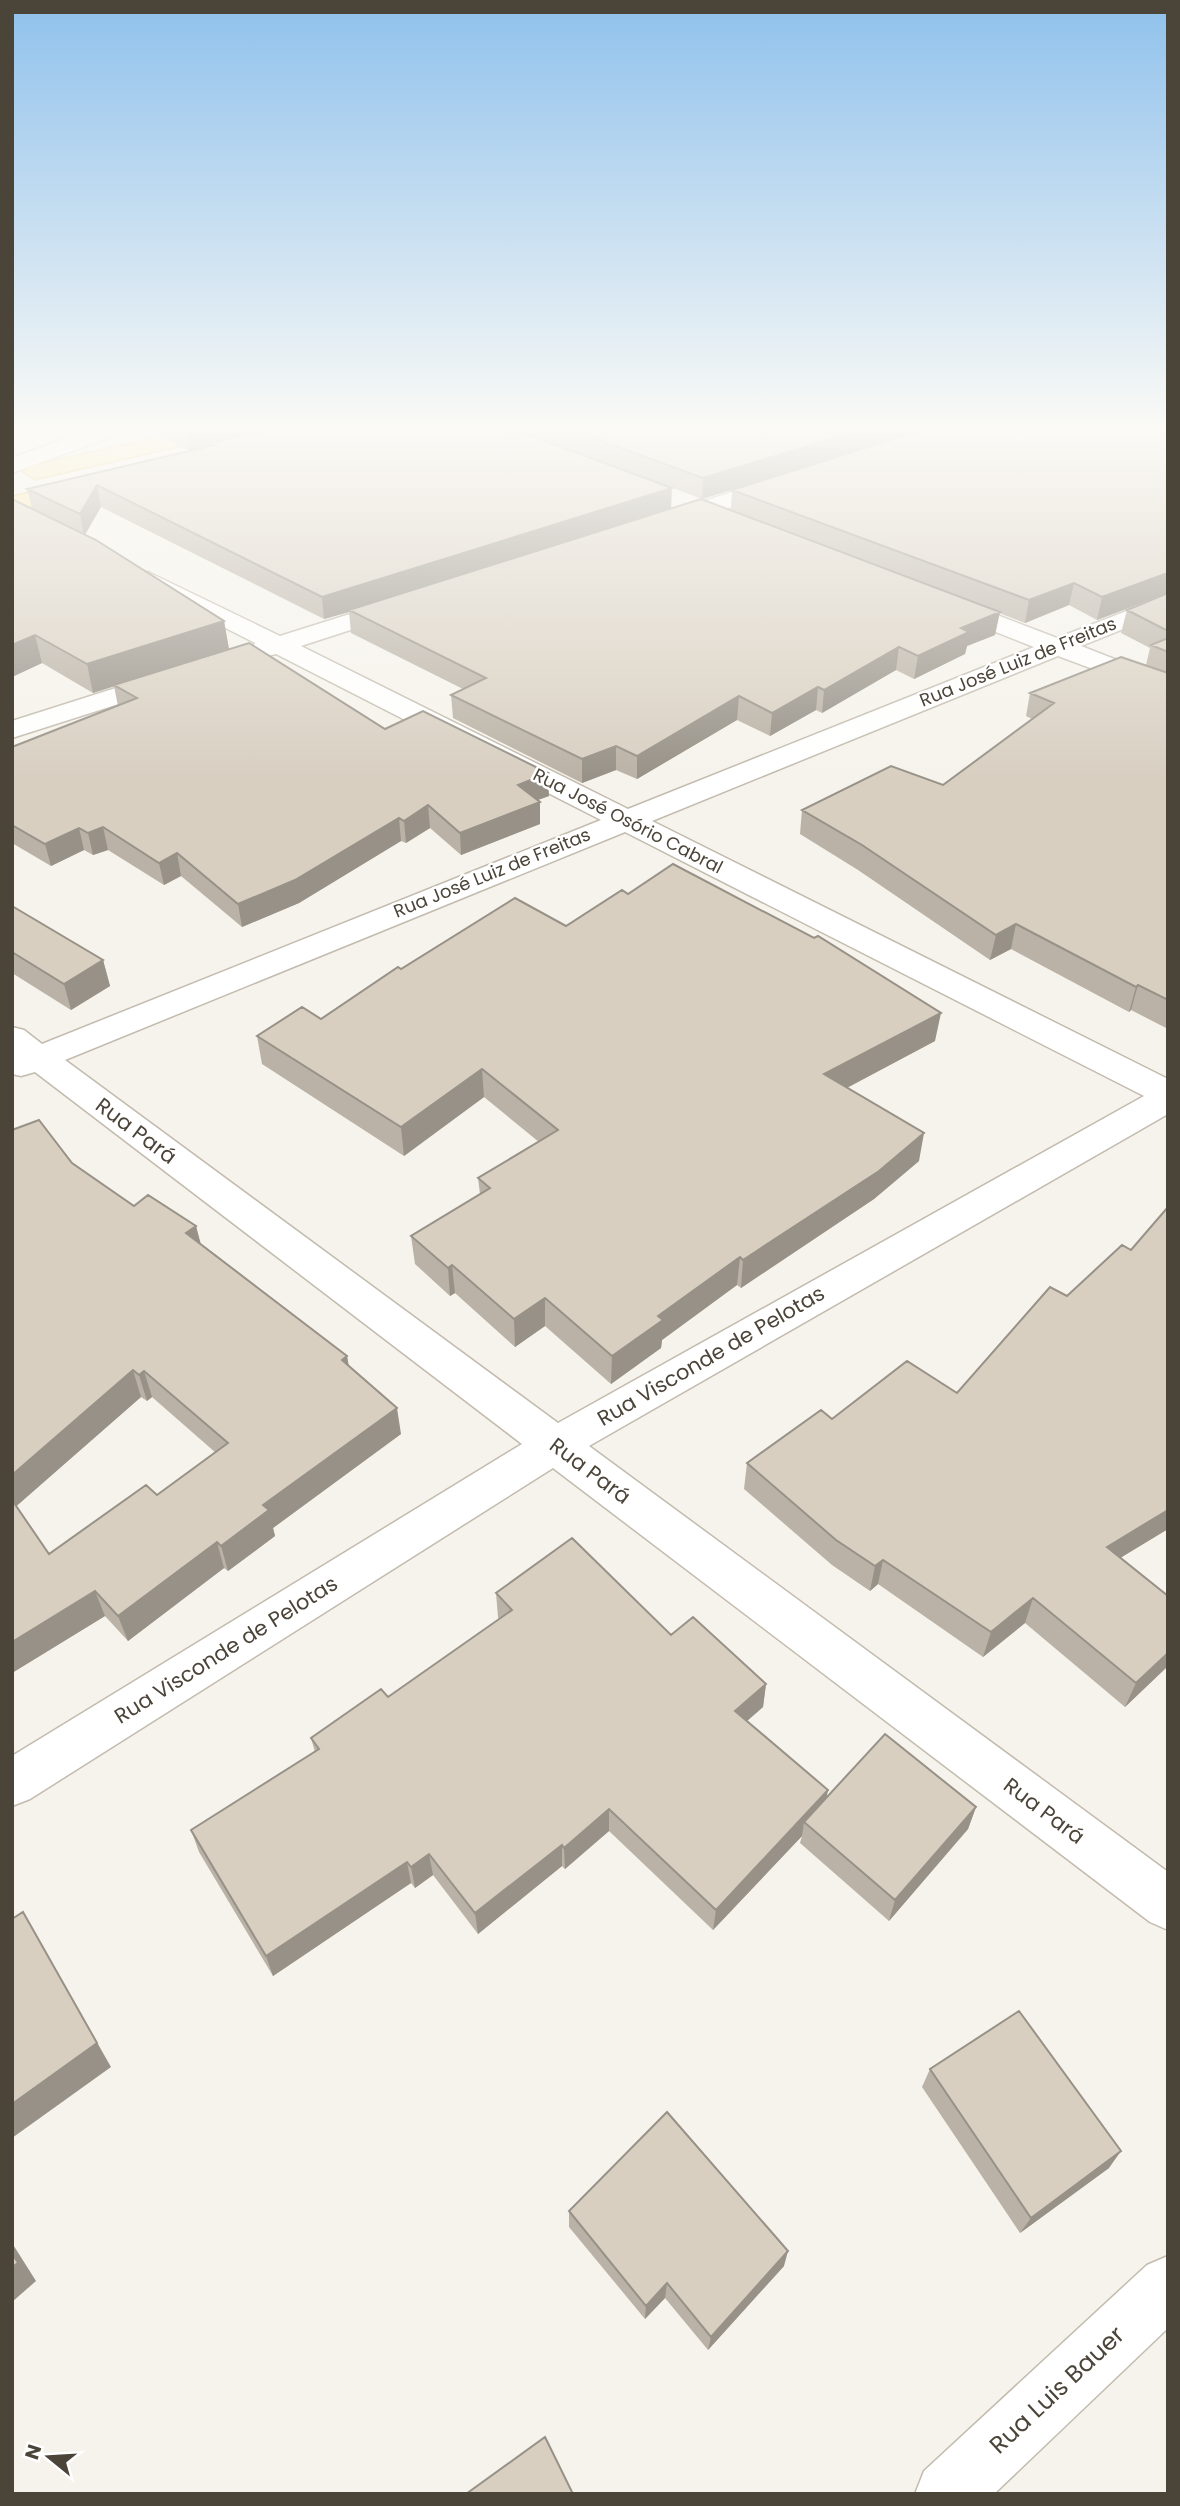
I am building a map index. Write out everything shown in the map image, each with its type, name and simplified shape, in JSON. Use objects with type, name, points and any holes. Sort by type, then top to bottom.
[{"type":"street","name":"Rua José Osório Cabral","points":[[122,566],[1168,1096]]},
{"type":"street","points":[[930,597],[1168,689]]},
{"type":"street","points":[[239,657],[424,598]]},
{"type":"street","name":"Rua José Luiz de Freitas","points":[[21,1055],[624,820],[1168,602]]},
{"type":"street","points":[[12,730],[185,674]]},
{"type":"street","name":"Rua Pará","points":[[21,1055],[555,1445],[1168,1904]]},
{"type":"street","name":"Rua Visconde de Pelotas","points":[[12,1783],[555,1445],[1168,1096]]},
{"type":"street","name":"Rua Luis Bauer","points":[[947,2494],[1168,2286]]},
{"type":"building","points":[[12,546],[105,546],[224,621],[87,664],[35,635],[12,645]]},
{"type":"building","points":[[219,546],[486,546],[322,597]]},
{"type":"building","points":[[552,546],[825,546],[1000,612],[961,628],[969,632],[918,656],[899,647],[824,690],[818,687],[772,713],[739,696],[637,756],[616,746],[582,759],[451,695],[486,678],[349,610]]},
{"type":"building","points":[[883,546],[1168,546],[1168,573],[1102,597],[1074,583],[1029,600]]},
{"type":"building","points":[[1168,593],[1168,631],[1127,610]]},
{"type":"building","points":[[1168,638],[1168,652],[1151,645]]},
{"type":"building","points":[[249,643],[385,729],[423,711],[548,773],[518,785],[540,802],[460,833],[428,805],[404,821],[399,818],[295,880],[238,904],[177,853],[159,863],[103,827],[88,833],[79,828],[45,844],[12,825],[12,747],[137,698],[114,685]]},
{"type":"building","points":[[1121,657],[1168,673],[1168,1000],[1138,985],[1136,987],[1016,924],[996,935],[862,845],[802,810],[891,766],[943,785],[1054,703],[1030,693]]},
{"type":"building","points":[[673,864],[814,938],[818,936],[941,1013],[824,1074],[924,1133],[879,1171],[743,1260],[740,1257],[658,1316],[663,1320],[612,1356],[545,1298],[514,1319],[452,1265],[448,1268],[411,1236],[490,1188],[478,1178],[558,1130],[482,1069],[401,1127],[257,1036],[302,1007],[321,1019],[398,967],[401,969],[515,898],[566,926],[622,890],[628,894]]},
{"type":"building","points":[[12,906],[103,960],[64,984],[12,952]]},
{"type":"building","points":[[39,1120],[72,1163],[134,1206],[148,1195],[196,1226],[186,1233],[347,1356],[342,1360],[397,1408],[263,1505],[269,1510],[221,1546],[217,1542],[118,1616],[95,1591],[12,1642],[12,1500],[49,1554],[146,1485],[157,1495],[228,1443],[144,1371],[139,1375],[133,1370],[12,1475],[12,1130]]},
{"type":"building","points":[[1168,1207],[1168,1510],[1107,1547],[1168,1596],[1168,1653],[1136,1683],[1033,1598],[991,1632],[883,1560],[875,1566],[836,1540],[747,1463],[821,1410],[832,1419],[907,1361],[957,1393],[1050,1287],[1067,1296],[1122,1245],[1131,1250]]},
{"type":"building","points":[[572,1538],[671,1635],[693,1617],[766,1684],[735,1711],[828,1790],[716,1910],[609,1809],[564,1848],[562,1845],[475,1913],[429,1854],[411,1867],[407,1862],[266,1956],[191,1830],[319,1749],[311,1738],[381,1689],[388,1697],[512,1610],[496,1593]]},
{"type":"building","points":[[885,1734],[976,1807],[895,1900],[804,1822]]},
{"type":"building","points":[[23,1912],[97,2043],[12,2104],[12,1919]]},
{"type":"building","points":[[1019,2011],[1121,2151],[1031,2218],[930,2069]]},
{"type":"building","points":[[667,2112],[788,2251],[711,2337],[667,2283],[646,2306],[569,2211]]},
{"type":"building","points":[[12,2253],[18,2263],[12,2267]]},
{"type":"building","points":[[545,2437],[573,2494],[466,2494]]}]
